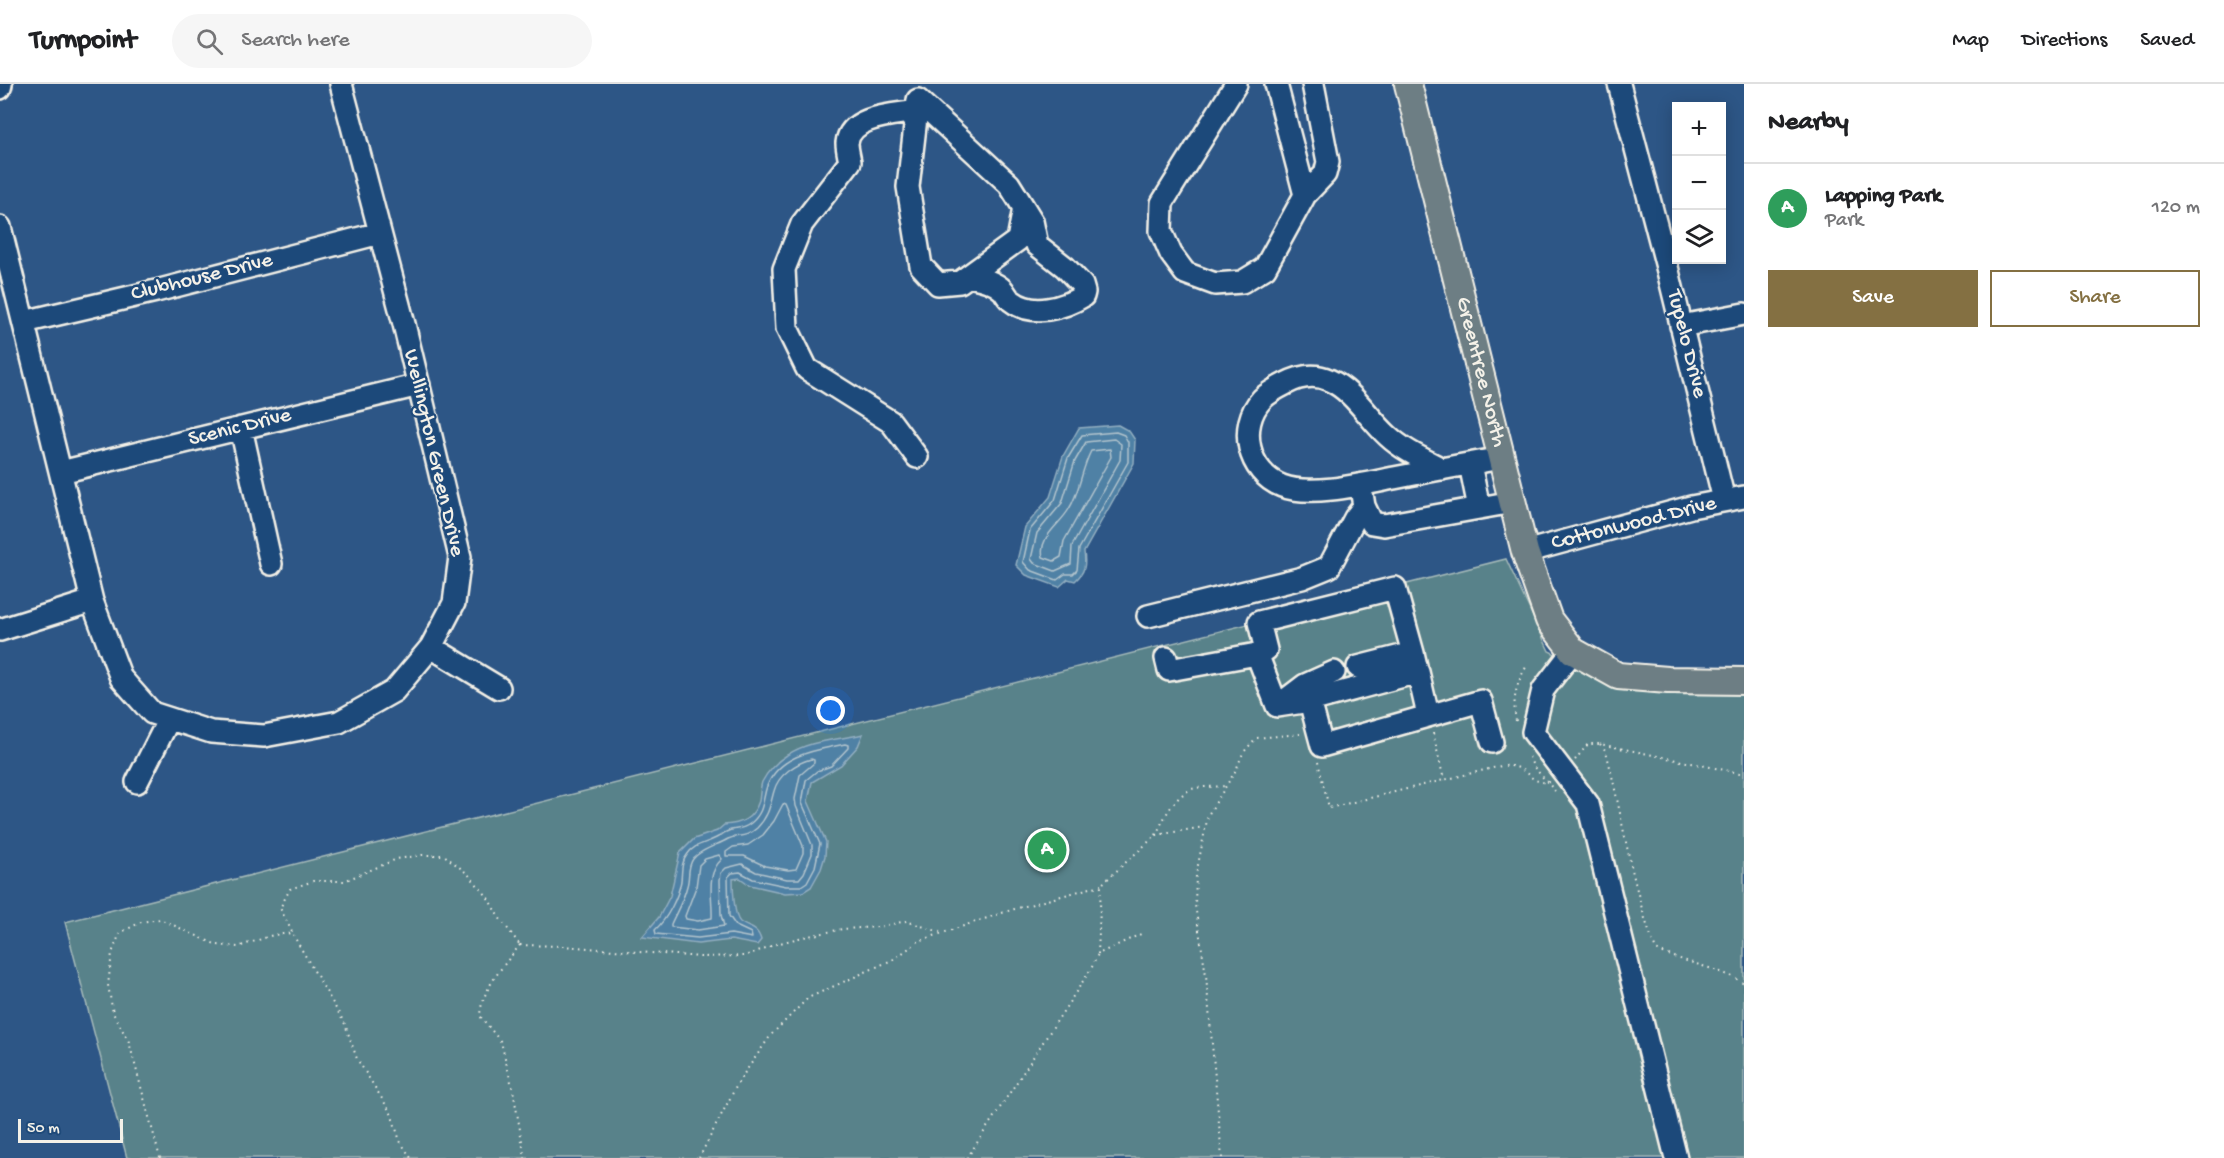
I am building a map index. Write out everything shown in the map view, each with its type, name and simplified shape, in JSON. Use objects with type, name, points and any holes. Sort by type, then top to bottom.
[{"type":"main road","name":"Greentree North","points":[[1408,84],[1525,552],[1550,620],[1573,651]]},
{"type":"main road","points":[[1573,651],[1618,675],[1668,680],[1744,681]]},
{"type":"street","name":"Wellington Green Drive","points":[[0,227],[92,601],[121,678],[152,713],[211,732],[264,736],[339,722],[394,691],[431,647],[453,603],[460,557],[419,385],[341,84]]},
{"type":"street","points":[[1236,84],[1162,203],[1161,231],[1171,254],[1185,273],[1215,284],[1242,282],[1265,268],[1305,195],[1324,174],[1328,162],[1313,84]]},
{"type":"street","points":[[1276,84],[1305,195]]},
{"type":"street","name":"Tupelo Drive","points":[[1618,84],[1681,326],[1734,499]]},
{"type":"street","points":[[917,98],[908,187],[921,266],[938,284],[960,282],[1018,240],[1024,208]]},
{"type":"street","points":[[917,98],[1009,184],[1032,221],[1037,245],[1071,273],[1082,285],[1084,292],[1083,296],[1056,307],[1044,310],[1030,309],[1012,302],[989,280],[969,276]]},
{"type":"street","points":[[917,98],[853,128],[847,145],[849,162],[802,224],[784,269],[787,328],[807,369],[891,422],[917,457]]},
{"type":"street","name":"Clubhouse Drive","points":[[24,322],[156,291],[380,233]]},
{"type":"street","points":[[1681,326],[1744,314]]},
{"type":"street","points":[[1442,469],[1407,451],[1387,435],[1348,393],[1328,379],[1308,376],[1293,380],[1273,390],[1261,400],[1249,429],[1249,445],[1253,461],[1263,475],[1281,486],[1301,490],[1361,484],[1502,458]]},
{"type":"street","name":"Scenic Drive","points":[[61,472],[419,385]]},
{"type":"street","points":[[241,428],[271,564]]},
{"type":"street","points":[[1470,464],[1479,508]]},
{"type":"street","points":[[1361,484],[1364,506],[1372,523],[1384,525],[1513,502]]},
{"type":"street","name":"Cottonwood Drive","points":[[1525,552],[1691,507],[1734,499]]},
{"type":"street","points":[[1148,616],[1302,578],[1329,567],[1355,518],[1364,506]]},
{"type":"street","points":[[1166,658],[1169,670],[1257,654],[1266,651],[1259,622],[1395,588],[1428,715]]},
{"type":"street","points":[[0,630],[92,601]]},
{"type":"street","points":[[431,647],[499,688]]},
{"type":"street","points":[[1573,651],[1544,690],[1533,732],[1555,777],[1588,804],[1676,1158]]},
{"type":"street","points":[[1257,654],[1277,706]]},
{"type":"street","points":[[1358,667],[1415,663]]},
{"type":"street","points":[[1277,706],[1310,701],[1415,663]]},
{"type":"street","points":[[1277,706],[1305,685],[1334,672]]},
{"type":"street","points":[[1310,701],[1322,746],[1482,701],[1492,742]]},
{"type":"street","points":[[137,783],[169,719]]},
{"type":"path","points":[[1516,719],[1515,690],[1528,664]]},
{"type":"path","points":[[1428,715],[1444,780]]},
{"type":"path","points":[[1222,1158],[1205,966],[1195,905],[1196,875],[1208,815],[1227,786],[1243,753],[1256,738],[1293,735]]},
{"type":"path","points":[[1318,761],[1329,808],[1510,765],[1520,767],[1534,780],[1555,777],[1588,744],[1600,744],[1744,774]]},
{"type":"path","points":[[1600,744],[1605,751],[1614,782],[1647,928],[1656,950],[1674,958],[1714,969],[1744,983]]},
{"type":"path","points":[[1525,749],[1533,766],[1555,777]]},
{"type":"path","points":[[1555,777],[1558,794]]},
{"type":"path","points":[[699,1158],[740,1081],[771,1035],[808,998],[894,958],[919,940],[1011,910],[1101,885],[1156,834],[1167,812],[1180,797],[1193,789],[1227,786]]},
{"type":"path","points":[[1156,834],[1205,826]]},
{"type":"path","points":[[411,1158],[400,1141],[391,1113],[357,1059],[345,1024],[280,908],[290,889],[313,881],[344,881],[398,860],[422,855],[444,855],[468,874],[487,896],[498,916],[520,945]]},
{"type":"path","points":[[967,1158],[1091,969],[1098,954],[1101,885]]},
{"type":"path","points":[[160,1158],[129,1042],[113,1013],[108,985],[112,953],[120,933],[141,922],[160,919],[217,945],[238,947],[273,935],[292,933]]},
{"type":"path","points":[[520,945],[563,946],[702,957],[745,956],[799,938],[842,929],[879,927],[906,921],[941,933]]},
{"type":"path","points":[[1098,954],[1143,933]]},
{"type":"path","points":[[520,945],[493,982],[481,1004],[480,1016],[501,1042],[524,1141],[525,1158]]},
{"type":"green space","points":[[1506,559],[1549,651],[1605,677],[1744,688],[1744,1158],[127,1158],[65,922]]},
{"type":"water","points":[[1118,425],[1129,431],[1135,440],[1134,463],[1084,552],[1083,571],[1075,581],[1068,579],[1059,587],[1026,575],[1016,565],[1025,527],[1050,497],[1063,456],[1079,428]]},
{"type":"water","points":[[863,734],[858,746],[841,765],[812,782],[808,801],[826,842],[821,869],[811,887],[803,892],[785,893],[750,885],[740,878],[733,879],[736,914],[740,922],[757,932],[761,940],[757,945],[731,940],[698,944],[642,937],[659,917],[670,896],[680,853],[694,839],[717,831],[724,825],[741,822],[750,816],[759,801],[762,782],[776,764],[787,755],[804,746]]},
{"type":"place","name":"Lapping Park","points":[[1047,850]]}]
